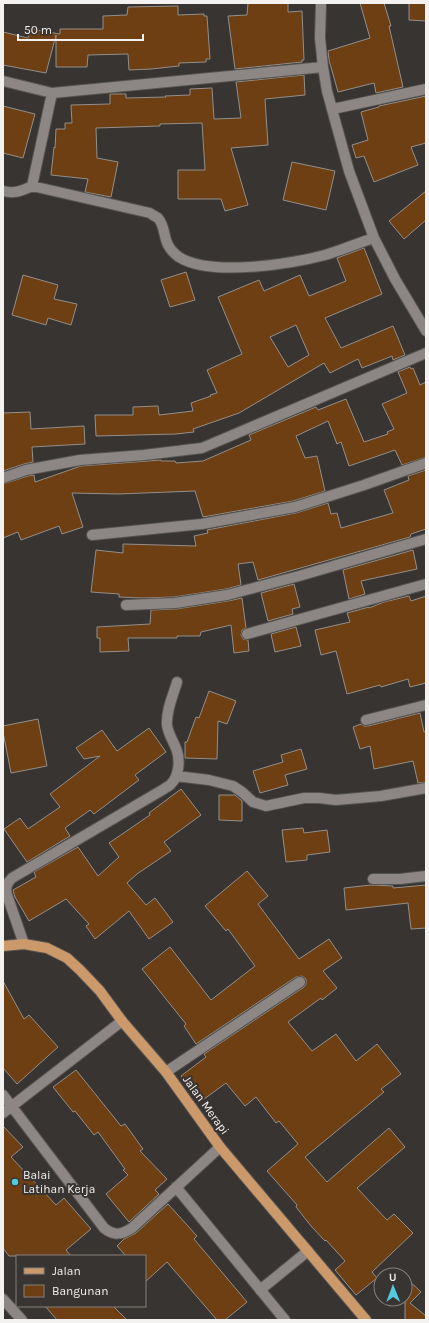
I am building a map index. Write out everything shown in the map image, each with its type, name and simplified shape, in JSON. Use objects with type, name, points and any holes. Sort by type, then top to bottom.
[{"type":"main road","name":"Jalan Merapi","points":[[3,946],[24,944],[47,948],[67,958],[80,970],[100,991],[122,1021],[166,1072],[220,1147],[366,1320]]},
{"type":"street","points":[[324,4],[320,38],[323,67],[327,91],[349,171],[374,238],[394,279],[426,330]]},
{"type":"street","points":[[3,81],[52,93],[323,67]]},
{"type":"street","points":[[333,109],[426,89]]},
{"type":"street","points":[[32,186],[52,93]]},
{"type":"street","points":[[3,191],[22,191],[32,186],[150,213],[158,218],[165,241],[171,251],[190,262],[202,265],[220,267],[250,266],[288,262],[325,255],[374,238]]},
{"type":"street","points":[[3,478],[26,470],[80,460],[144,455],[202,448],[426,353]]},
{"type":"street","points":[[92,535],[202,524],[295,507],[364,486],[426,463]]},
{"type":"street","points":[[126,605],[175,603],[227,595],[299,576],[426,539]]},
{"type":"street","points":[[247,634],[426,584]]},
{"type":"street","points":[[24,944],[7,895],[7,882],[172,784],[179,767],[177,752],[168,732],[167,726],[168,708],[177,682]]},
{"type":"street","points":[[366,720],[426,705]]},
{"type":"street","points":[[176,776],[209,780],[233,786],[242,792],[252,802],[266,806],[304,798],[336,800],[381,796],[426,788]]},
{"type":"street","points":[[373,879],[400,879],[426,876]]},
{"type":"street","points":[[166,1072],[300,982]]},
{"type":"street","points":[[3,1113],[122,1021]]},
{"type":"street","points":[[3,1095],[104,1228],[113,1233],[122,1233],[132,1228],[220,1147]]},
{"type":"street","points":[[176,1187],[285,1320]]},
{"type":"street","points":[[260,1290],[308,1251]]},
{"type":"street","points":[[3,1299],[22,1320]]},
{"type":"building","points":[[248,3],[288,3],[288,12],[302,11],[304,60],[302,60],[302,62],[235,69],[228,16],[247,15]]},
{"type":"building","points":[[360,3],[384,3],[391,26],[389,26],[403,87],[376,93],[374,83],[338,92],[328,51],[370,38]]},
{"type":"building","points":[[409,3],[426,3],[426,21],[409,20]]},
{"type":"building","points":[[178,6],[178,15],[204,14],[204,16],[207,16],[210,59],[206,59],[206,62],[179,63],[179,66],[129,70],[128,54],[88,55],[87,67],[56,67],[56,35],[46,73],[3,65],[3,32],[28,38],[30,29],[60,34],[60,29],[103,29],[103,16],[127,15],[128,7]]},
{"type":"building","points":[[304,75],[305,95],[265,99],[268,145],[231,148],[248,205],[225,211],[221,199],[178,199],[178,170],[205,170],[202,123],[96,128],[97,158],[118,162],[111,197],[85,192],[88,179],[51,175],[56,129],[65,129],[65,123],[72,123],[71,105],[110,104],[110,94],[126,94],[126,98],[166,97],[165,96],[190,95],[190,89],[212,88],[214,119],[241,118],[236,82]]},
{"type":"building","points":[[426,96],[426,143],[411,147],[418,165],[374,182],[364,156],[356,158],[352,145],[368,140],[361,112],[379,106]]},
{"type":"building","points":[[3,106],[35,114],[23,158],[3,153]]},
{"type":"building","points":[[292,162],[335,171],[326,210],[283,200]]},
{"type":"building","points":[[426,191],[426,220],[404,239],[389,221]]},
{"type":"building","points":[[364,248],[382,294],[325,318],[341,348],[393,326],[405,355],[393,360],[392,356],[362,368],[358,359],[330,373],[324,363],[239,413],[193,429],[194,432],[176,434],[96,436],[95,415],[133,415],[133,407],[158,406],[159,415],[193,411],[191,403],[217,393],[207,370],[242,354],[218,297],[259,280],[264,291],[300,275],[309,296],[346,281],[337,258]],"holes":[[[296,325],[309,355],[288,367],[270,337]]]},
{"type":"building","points":[[186,272],[195,300],[170,307],[161,280]]},
{"type":"building","points":[[23,275],[58,285],[54,299],[77,304],[71,325],[48,318],[46,325],[12,315]]},
{"type":"building","points":[[410,367],[411,369],[413,368],[420,385],[426,382],[426,457],[402,465],[395,450],[349,466],[341,442],[337,444],[328,421],[296,436],[305,458],[317,456],[325,491],[293,501],[203,517],[195,491],[118,494],[72,493],[83,527],[62,534],[59,526],[21,540],[18,532],[3,538],[3,484],[28,476],[34,475],[35,482],[81,466],[161,460],[175,461],[176,463],[203,461],[251,440],[249,435],[316,407],[318,410],[346,399],[364,442],[388,434],[387,432],[394,429],[382,404],[407,393],[398,372]]},
{"type":"building","points":[[30,412],[31,429],[84,426],[85,444],[32,447],[33,462],[3,471],[3,413]]},
{"type":"building","points":[[426,470],[426,529],[411,534],[410,537],[258,580],[253,562],[238,564],[241,585],[226,589],[174,597],[142,598],[119,597],[119,594],[91,592],[96,550],[123,553],[123,544],[196,546],[194,536],[208,533],[207,530],[296,513],[328,503],[331,514],[337,513],[341,528],[393,513],[384,490],[409,480],[408,476]]},
{"type":"building","points":[[413,550],[417,569],[361,581],[365,594],[349,599],[343,570]]},
{"type":"building","points":[[294,584],[300,607],[292,609],[293,614],[268,621],[261,593]]},
{"type":"building","points":[[409,596],[411,601],[426,596],[426,683],[410,687],[408,679],[381,687],[380,685],[347,694],[336,651],[321,655],[315,630],[350,622],[347,613]]},
{"type":"building","points":[[242,598],[246,628],[242,630],[241,635],[243,639],[248,640],[249,651],[234,653],[231,625],[201,632],[200,636],[177,636],[177,638],[128,638],[129,651],[100,652],[100,638],[97,638],[97,627],[150,624],[151,610],[176,609]]},
{"type":"building","points":[[296,627],[301,646],[275,652],[271,634]]},
{"type":"building","points":[[209,691],[236,701],[227,724],[218,721],[217,759],[185,758],[185,742],[187,742],[196,717],[199,718]]},
{"type":"building","points":[[420,713],[424,732],[426,731],[426,782],[418,783],[413,761],[374,769],[370,746],[360,749],[353,727],[361,724],[368,726]]},
{"type":"building","points":[[38,719],[47,766],[11,773],[3,726]]},
{"type":"building","points":[[149,728],[166,752],[135,775],[139,780],[94,814],[90,810],[65,828],[70,836],[27,862],[4,829],[20,818],[28,829],[60,807],[50,794],[100,756],[84,759],[76,748],[102,730],[117,751]]},
{"type":"building","points":[[301,749],[307,769],[285,775],[288,785],[260,793],[253,771],[283,762],[281,755]]},
{"type":"building","points":[[181,789],[201,815],[164,842],[171,851],[137,874],[127,883],[146,905],[155,898],[173,922],[149,939],[129,911],[95,939],[86,926],[89,924],[66,899],[29,921],[15,897],[13,890],[36,877],[34,872],[78,847],[98,876],[119,857],[109,843],[150,815],[149,813]]},
{"type":"building","points":[[219,795],[235,795],[242,801],[242,821],[219,820]]},
{"type":"building","points":[[303,828],[304,833],[327,830],[330,852],[307,855],[307,860],[286,862],[282,830]]},
{"type":"building","points":[[247,871],[268,896],[258,904],[299,959],[329,939],[342,958],[323,971],[337,988],[322,1000],[321,998],[288,1022],[312,1051],[336,1034],[356,1061],[377,1044],[401,1074],[381,1089],[384,1092],[305,1157],[327,1182],[389,1128],[405,1147],[357,1188],[387,1220],[394,1214],[413,1233],[377,1267],[373,1267],[373,1281],[356,1295],[335,1270],[345,1261],[311,1226],[296,1207],[297,1205],[267,1171],[298,1144],[279,1121],[276,1123],[256,1097],[245,1106],[226,1083],[200,1102],[181,1076],[206,1057],[204,1054],[304,987],[306,984],[306,979],[302,976],[296,977],[196,1044],[184,1026],[186,1024],[142,969],[170,947],[211,1000],[255,966],[228,929],[226,931],[205,906]]},
{"type":"building","points":[[371,885],[393,886],[393,888],[426,885],[426,928],[411,929],[408,903],[346,910],[344,888]]},
{"type":"building","points":[[3,981],[24,1019],[29,1015],[58,1047],[17,1084],[3,1068]]},
{"type":"building","points":[[76,1070],[121,1126],[125,1124],[143,1149],[140,1151],[167,1179],[155,1190],[159,1194],[129,1222],[106,1194],[128,1175],[123,1170],[125,1169],[98,1132],[94,1135],[53,1087]]},
{"type":"building","points":[[3,1126],[23,1147],[11,1157],[56,1205],[64,1198],[91,1229],[66,1250],[70,1255],[9,1256],[3,1248]]},
{"type":"building","points":[[168,1204],[197,1236],[194,1239],[247,1302],[225,1320],[217,1320],[167,1262],[146,1281],[146,1255],[125,1255],[117,1246],[124,1239],[136,1233]]},
{"type":"building","points":[[413,1284],[421,1292],[413,1300]]},
{"type":"building","points":[[413,1305],[426,1316],[426,1320],[405,1320],[405,1307],[413,1307]]},
{"type":"building","points":[[46,1307],[114,1307],[127,1320],[57,1320]]},
{"type":"place","name":"Balai Latihan Kerja","points":[[15,1182]]}]
